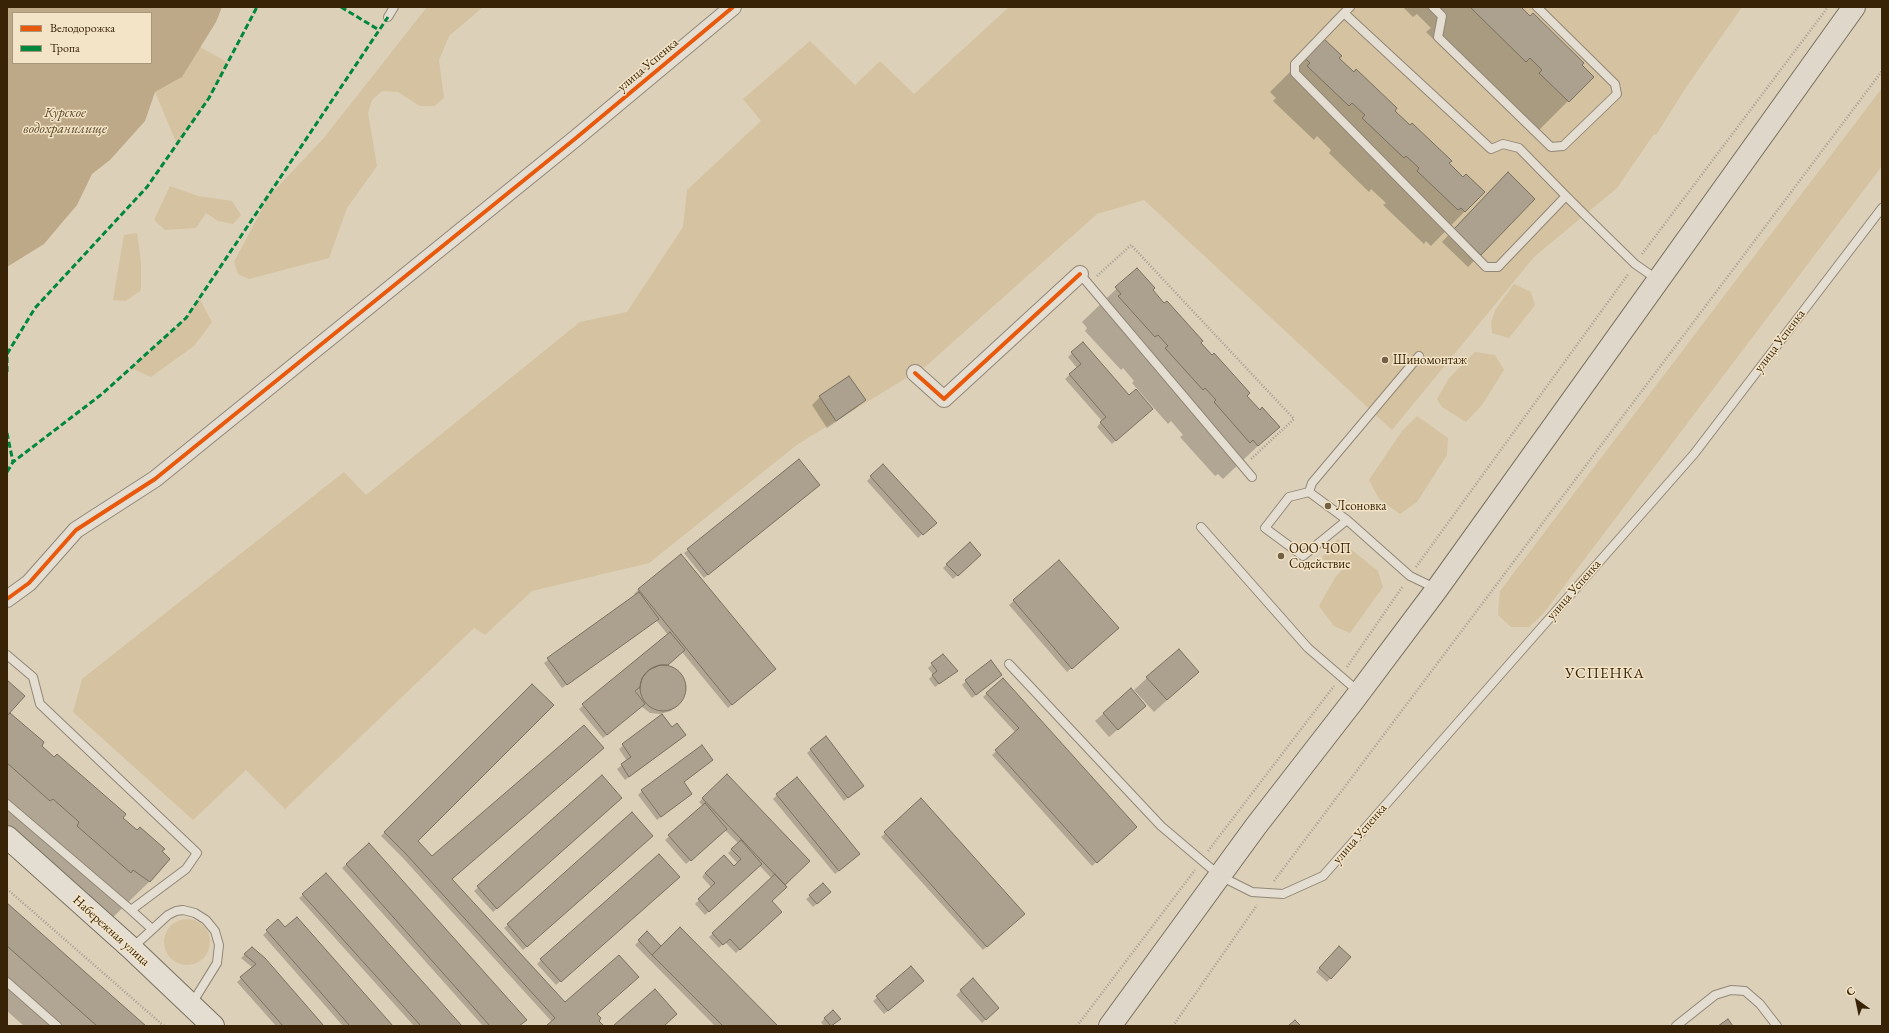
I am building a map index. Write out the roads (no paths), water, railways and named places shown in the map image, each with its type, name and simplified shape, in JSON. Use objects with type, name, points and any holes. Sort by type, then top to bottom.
[{"type":"main road","points":[[1110,1026],[1220,876],[1360,693],[1437,589],[1854,7]]},
{"type":"main road","name":"Набережная улица","points":[[7,837],[131,948],[213,1026]]},
{"type":"street","name":"улица Успенка","points":[[7,599],[30,583],[76,530],[155,479],[576,138],[732,7]]},
{"type":"street","points":[[915,372],[944,399],[1080,274]]},
{"type":"lane","points":[[388,17],[394,7]]},
{"type":"lane","points":[[1350,7],[1295,64],[1295,73],[1486,267],[1498,267],[1566,196]]},
{"type":"lane","points":[[1433,7],[1442,16],[1438,37],[1551,147],[1564,146],[1617,94],[1616,84],[1537,7]]},
{"type":"lane","points":[[1344,13],[1490,149],[1503,144],[1519,148],[1635,264],[1659,280]]},
{"type":"lane","name":"улица Успенка","points":[[1009,664],[1161,826],[1220,876],[1252,892],[1283,894],[1323,876],[1694,454],[1882,208]]},
{"type":"lane","points":[[1080,274],[1252,477]]},
{"type":"lane","points":[[1309,492],[1312,483],[1419,356]]},
{"type":"lane","points":[[1309,492],[1290,497],[1265,528],[1303,556],[1347,520]]},
{"type":"lane","points":[[1309,492],[1347,520],[1410,576],[1437,589]]},
{"type":"lane","points":[[1200,527],[1308,648],[1360,693]]},
{"type":"lane","points":[[7,655],[33,677],[40,704],[197,853],[186,869],[131,910]]},
{"type":"lane","points":[[7,804],[152,929]]},
{"type":"lane","points":[[131,948],[168,915],[183,910],[201,916],[215,931],[219,945],[217,963],[191,1005]]},
{"type":"lane","points":[[7,982],[57,1026]]},
{"type":"lane","points":[[1676,1026],[1715,996],[1731,990],[1744,991],[1760,1004],[1777,1026]]},
{"type":"water","name":"Курское водохранилище","points":[[7,7],[222,7],[216,22],[182,77],[155,92],[145,121],[110,160],[92,174],[77,205],[44,244],[7,267]]},
{"type":"place","name":"Шиномонтаж","points":[[1385,360]]},
{"type":"place","name":"Леоновка","points":[[1328,506]]},
{"type":"place","name":"ООО ЧОП Содействие","points":[[1281,556]]},
{"type":"district","name":"УСПЕНКА","points":[[1605,674]]}]
